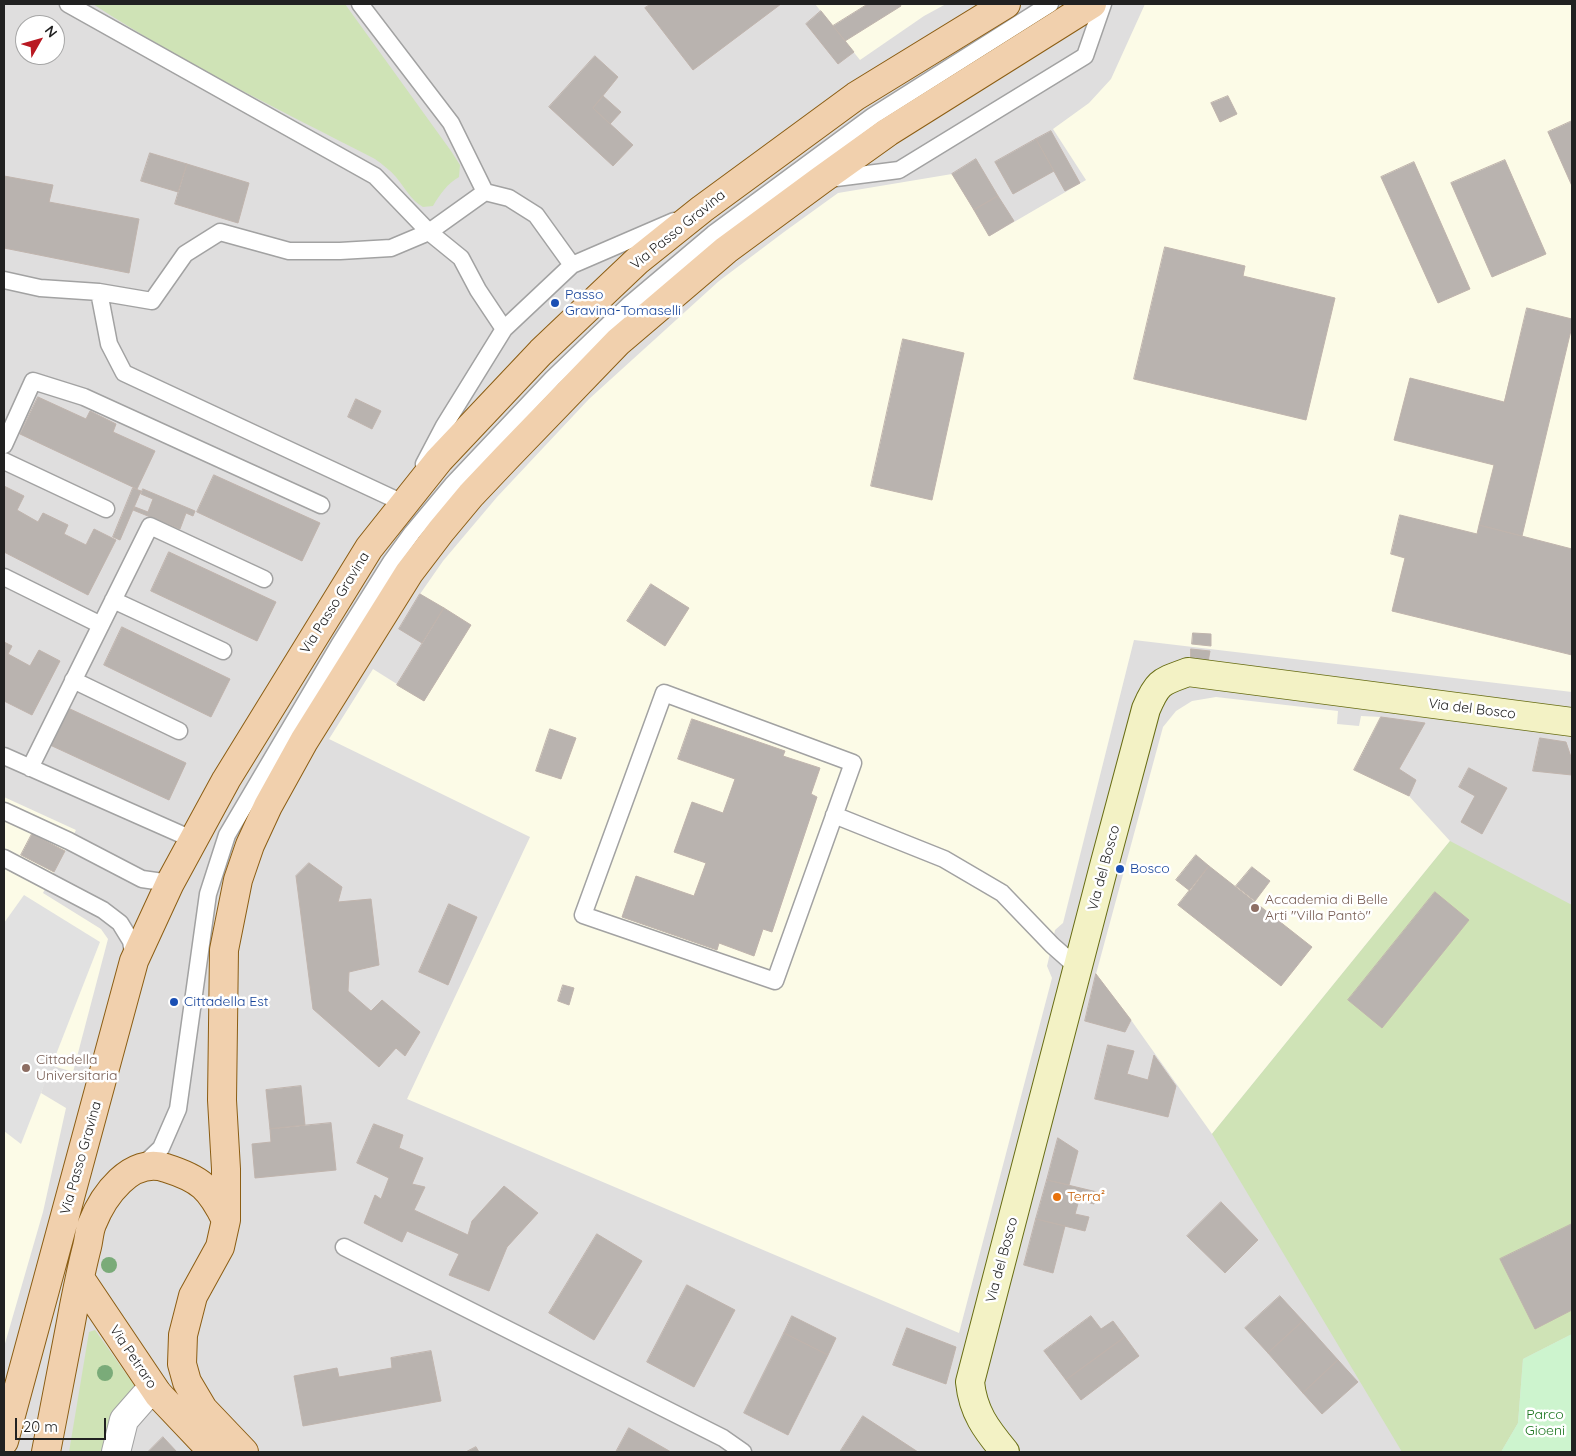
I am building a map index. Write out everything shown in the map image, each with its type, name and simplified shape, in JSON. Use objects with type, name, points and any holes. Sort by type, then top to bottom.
[{"type":"main road","name":"Via Passo Gravina","points":[[4,1441],[134,961],[170,883],[226,780],[369,548],[439,460],[541,352],[637,261],[702,209],[856,96],[1006,4]]},
{"type":"main road","points":[[244,1452],[203,1409],[187,1382],[182,1364],[183,1336],[194,1296],[220,1247],[226,1220],[226,1169],[222,1100],[224,950],[238,880],[250,845],[268,806],[304,742],[409,573],[441,531],[471,495],[572,388],[641,321],[726,250],[888,132],[1092,4]]},
{"type":"main road","name":"Via del Bosco","points":[[1004,1452],[980,1419],[972,1399],[970,1382],[1146,709],[1152,694],[1162,681],[1188,672],[1572,722]]},
{"type":"main road","points":[[80,1278],[80,1243],[93,1117]]},
{"type":"main road","points":[[46,1452],[92,1224],[110,1191],[123,1178],[142,1166],[162,1166],[183,1173],[205,1186],[215,1198],[226,1220]]},
{"type":"main road","name":"Via Petraro","points":[[80,1278],[158,1394],[213,1452]]},
{"type":"street","points":[[116,1452],[124,1420],[145,1396],[158,1394]]},
{"type":"lane","points":[[68,4],[375,176],[429,232],[461,258],[478,290],[504,329]]},
{"type":"lane","points":[[360,4],[450,123],[485,192],[509,198],[536,215],[572,265]]},
{"type":"lane","points":[[142,1166],[161,1148],[178,1109],[208,894],[227,835],[339,645],[391,562],[412,533],[452,485],[553,378],[630,304],[713,234],[873,116],[1050,4]]},
{"type":"lane","points":[[821,180],[899,170],[1086,56],[1103,4]]},
{"type":"lane","points":[[4,280],[40,288],[99,292],[152,301],[184,254],[220,232],[289,251],[391,248],[429,232],[485,192]]},
{"type":"lane","points":[[99,292],[109,344],[124,373],[403,503],[444,426],[504,329],[572,265],[702,209]]},
{"type":"lane","points":[[4,445],[33,381],[84,397],[321,505]]},
{"type":"lane","points":[[4,461],[106,509]]},
{"type":"lane","points":[[30,768],[150,526],[264,579]]},
{"type":"lane","points":[[4,577],[101,625]]},
{"type":"lane","points":[[113,600],[223,651]]},
{"type":"lane","points":[[73,680],[180,731]]},
{"type":"lane","points":[[664,692],[853,763],[834,815],[775,981],[583,915],[664,692]]},
{"type":"lane","points":[[4,756],[194,840]]},
{"type":"lane","points":[[4,811],[70,841],[142,880],[170,883]]},
{"type":"lane","points":[[834,815],[944,859],[1002,893],[1052,945],[1078,968]]},
{"type":"lane","points":[[4,858],[103,910],[120,923],[131,941],[134,961]]},
{"type":"lane","points":[[344,1247],[724,1438],[743,1452]]},
{"type":"shaded area","points":[[4,4],[1572,4],[1572,1452],[4,1452]]},
{"type":"shaded area","points":[[815,4],[946,4],[924,16],[860,60]]},
{"type":"shaded area","points":[[1145,4],[1572,4],[1572,692],[1134,640],[1063,923],[1055,930],[1047,966],[1052,978],[959,1333],[407,1099],[530,837],[329,739],[373,669],[424,701],[470,625],[420,594],[443,561],[497,497],[589,399],[719,281],[784,232],[838,193],[952,174],[990,236],[1086,180],[1053,129],[1089,103],[1111,79]]},
{"type":"shaded area","name":"Accademia di Belle Arti \"Villa Pantò\"","points":[[1216,697],[1338,711],[1337,724],[1359,726],[1361,716],[1381,717],[1355,770],[1409,796],[1450,841],[1212,1134],[1096,974],[1163,727],[1176,711],[1192,701]]},
{"type":"shaded area","name":"Cittadella Universitaria","points":[[4,797],[76,830],[43,893],[101,929],[108,939],[73,1072],[50,1065],[41,1093],[66,1108],[43,1212],[4,1347]]},
{"type":"shaded area","points":[[24,895],[100,942],[21,1144],[4,1131],[4,923]]},
{"type":"green space","points":[[93,4],[345,4],[451,151],[460,165],[459,177],[444,190],[433,206],[423,207],[411,197],[394,174],[375,159],[197,66]]},
{"type":"green space","points":[[1450,841],[1572,905],[1572,1334],[1523,1359],[1518,1423],[1501,1452],[1402,1452],[1212,1134]]},
{"type":"green space","points":[[95,1330],[134,1385],[133,1393],[105,1452],[69,1452],[89,1332]]},
{"type":"green space","name":"Parco Gioeni","points":[[1572,1334],[1572,1452],[1501,1452],[1518,1423],[1523,1359]]},
{"type":"building","points":[[651,4],[781,4],[693,70],[645,8]]},
{"type":"building","points":[[868,4],[900,4],[901,6],[845,41],[833,26]]},
{"type":"building","points":[[821,11],[854,52],[838,64],[806,24]]},
{"type":"building","points":[[595,56],[618,77],[593,108],[633,145],[613,166],[549,107]]},
{"type":"building","points":[[603,96],[621,112],[610,124],[593,108]]},
{"type":"building","points":[[1228,96],[1237,114],[1220,122],[1211,103]]},
{"type":"building","points":[[1572,121],[1572,186],[1548,132]]},
{"type":"building","points":[[1051,131],[1080,183],[1065,191],[1036,139]]},
{"type":"building","points":[[1036,139],[1054,171],[1013,194],[995,162]]},
{"type":"building","points":[[150,153],[187,164],[178,192],[141,181]]},
{"type":"building","points":[[976,159],[998,196],[974,210],[952,174]]},
{"type":"building","points":[[1505,160],[1546,254],[1492,277],[1451,183]]},
{"type":"building","points":[[1414,162],[1470,289],[1438,303],[1381,177]]},
{"type":"building","points":[[187,164],[249,183],[238,223],[175,204]]},
{"type":"building","points":[[4,176],[53,185],[49,202],[139,219],[129,273],[4,248]]},
{"type":"building","points":[[998,196],[1014,221],[989,236],[974,210]]},
{"type":"building","points":[[1165,247],[1245,266],[1243,276],[1335,298],[1306,420],[1134,379]]},
{"type":"building","points":[[1527,308],[1572,319],[1572,326],[1522,536],[1479,525],[1494,465],[1394,440],[1410,378],[1504,402]]},
{"type":"building","points":[[903,339],[964,353],[932,500],[871,486]]},
{"type":"building","points":[[38,397],[86,419],[90,411],[116,424],[113,432],[155,451],[137,489],[20,434]]},
{"type":"building","points":[[356,399],[381,411],[372,429],[348,417]]},
{"type":"building","points":[[214,475],[320,523],[302,561],[197,512]]},
{"type":"building","points":[[4,486],[24,496],[17,510],[38,522],[43,513],[68,525],[64,534],[86,545],[94,529],[116,540],[88,595],[4,552]]},
{"type":"building","points":[[133,488],[141,491],[120,540],[113,537]]},
{"type":"building","points":[[143,489],[195,511],[193,516],[186,513],[180,529],[133,510],[135,507],[148,512],[153,499],[141,494]]},
{"type":"building","points":[[1400,515],[1477,534],[1479,525],[1572,549],[1572,655],[1392,611],[1405,558],[1391,554]]},
{"type":"building","points":[[169,552],[276,602],[257,641],[151,591]]},
{"type":"building","points":[[651,584],[689,608],[665,646],[627,621]]},
{"type":"building","points":[[420,594],[444,608],[422,643],[399,629]]},
{"type":"building","points":[[444,608],[471,625],[424,701],[397,685]]},
{"type":"building","points":[[122,627],[230,679],[211,717],[104,665]]},
{"type":"building","points":[[1193,633],[1211,634],[1211,646],[1192,644]]},
{"type":"building","points":[[4,642],[12,646],[8,654],[30,666],[39,650],[60,661],[32,715],[4,701]]},
{"type":"building","points":[[1191,649],[1210,651],[1208,662],[1191,661]]},
{"type":"building","points":[[68,708],[186,763],[169,800],[50,745]]},
{"type":"building","points":[[1381,717],[1425,723],[1399,769],[1416,780],[1409,796],[1354,770]]},
{"type":"building","points":[[692,719],[785,751],[783,756],[820,768],[811,794],[817,797],[772,932],[763,929],[754,956],[719,943],[717,950],[622,917],[636,876],[694,896],[706,863],[674,852],[692,802],[723,813],[735,779],[678,759]]},
{"type":"building","points":[[550,729],[576,738],[561,779],[536,771]]},
{"type":"building","points":[[1540,738],[1566,742],[1572,760],[1572,775],[1533,771]]},
{"type":"building","points":[[1469,768],[1507,788],[1482,834],[1461,822],[1475,796],[1459,787]]},
{"type":"building","points":[[32,834],[65,851],[54,872],[21,855]]},
{"type":"building","points":[[1196,855],[1209,866],[1190,891],[1176,880]]},
{"type":"building","points":[[309,863],[342,887],[338,902],[371,899],[379,965],[349,972],[348,991],[371,1011],[382,1000],[420,1032],[405,1056],[396,1048],[379,1067],[313,1009],[296,876]]},
{"type":"building","points":[[1209,866],[1312,947],[1281,986],[1178,905]]},
{"type":"building","points":[[1252,867],[1270,881],[1255,901],[1236,886]]},
{"type":"building","points":[[1435,892],[1469,920],[1382,1028],[1348,1000]]},
{"type":"building","points":[[449,904],[477,917],[448,985],[419,972]]},
{"type":"building","points":[[1096,974],[1131,1020],[1125,1032],[1085,1021]]},
{"type":"building","points":[[563,985],[574,988],[569,1005],[558,1001]]},
{"type":"building","points":[[1108,1045],[1134,1051],[1127,1074],[1148,1080],[1154,1055],[1176,1086],[1168,1117],[1095,1099]]},
{"type":"building","points":[[301,1086],[305,1125],[270,1129],[266,1090]]},
{"type":"building","points":[[331,1123],[336,1170],[255,1178],[252,1144],[271,1142],[270,1129]]},
{"type":"building","points":[[374,1124],[403,1135],[399,1148],[423,1158],[412,1184],[425,1187],[414,1210],[468,1235],[472,1221],[504,1186],[538,1213],[507,1247],[489,1291],[449,1275],[459,1254],[407,1231],[402,1242],[364,1223],[375,1195],[381,1199],[389,1178],[357,1163]]},
{"type":"building","points":[[1058,1138],[1078,1151],[1069,1185],[1047,1180]]},
{"type":"building","points":[[1047,1180],[1097,1192],[1094,1204],[1079,1200],[1075,1214],[1089,1217],[1085,1231],[1036,1219]]},
{"type":"building","points":[[1221,1202],[1258,1240],[1225,1273],[1187,1236]]},
{"type":"building","points":[[1036,1219],[1065,1226],[1053,1273],[1024,1265]]},
{"type":"building","points":[[1572,1224],[1572,1310],[1535,1329],[1500,1259]]},
{"type":"building","points":[[597,1234],[642,1261],[594,1340],[549,1313]]},
{"type":"building","points":[[687,1285],[735,1310],[694,1387],[647,1362]]},
{"type":"building","points":[[1280,1296],[1303,1321],[1268,1353],[1245,1328]]},
{"type":"building","points":[[792,1316],[836,1338],[828,1355],[784,1333]]},
{"type":"building","points":[[1091,1316],[1101,1329],[1113,1321],[1125,1337],[1066,1380],[1044,1351]]},
{"type":"building","points":[[1303,1321],[1338,1360],[1303,1393],[1268,1353]]},
{"type":"building","points":[[907,1328],[956,1347],[946,1384],[893,1365]]},
{"type":"building","points":[[784,1333],[828,1355],[788,1435],[744,1413]]},
{"type":"building","points":[[1125,1337],[1139,1356],[1081,1400],[1066,1380]]},
{"type":"building","points":[[431,1351],[441,1401],[303,1426],[294,1376],[337,1368],[339,1377],[392,1368],[391,1358]]},
{"type":"building","points":[[1338,1360],[1358,1382],[1322,1414],[1303,1393]]},
{"type":"building","points":[[863,1416],[918,1452],[840,1452]]},
{"type":"building","points":[[629,1428],[671,1452],[616,1452]]},
{"type":"building","points":[[163,1437],[177,1452],[148,1452]]},
{"type":"building","points":[[476,1447],[479,1452],[466,1452]]},
{"type":"place","name":"Passo Gravina-Tomaselli","points":[[555,303]]},
{"type":"place","name":"Bosco","points":[[1120,869]]},
{"type":"place","name":"Accademia di Belle Arti \"Villa Pantò\"","points":[[1255,908]]},
{"type":"place","name":"Cittadella Est","points":[[174,1002]]},
{"type":"place","name":"Cittadella Universitaria","points":[[26,1068]]},
{"type":"place","name":"Terra²","points":[[1057,1197]]}]
